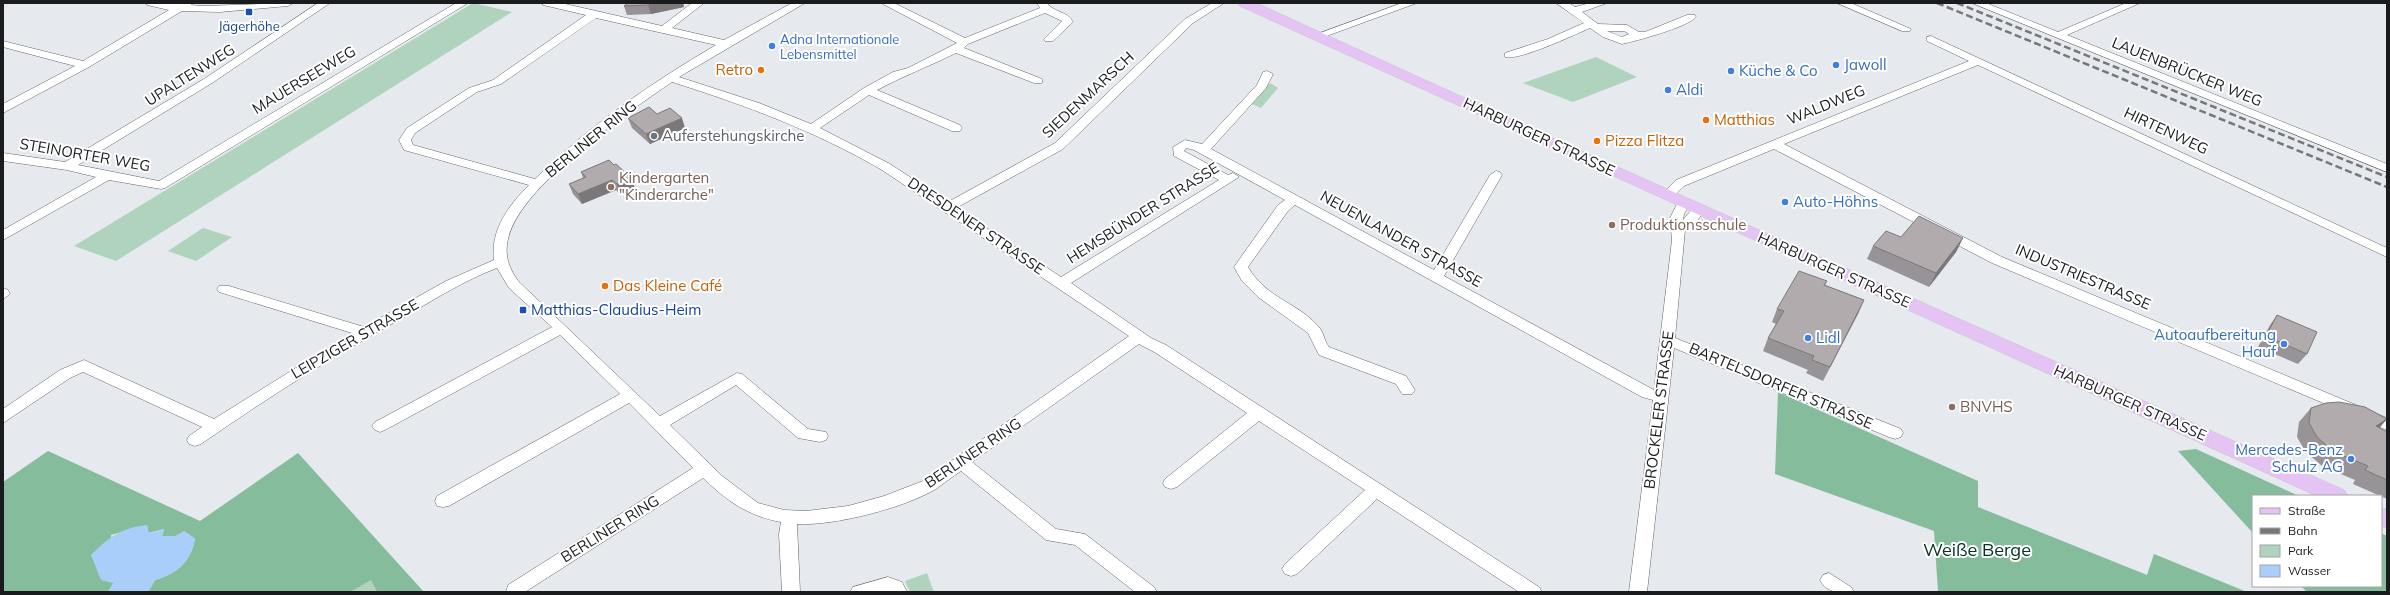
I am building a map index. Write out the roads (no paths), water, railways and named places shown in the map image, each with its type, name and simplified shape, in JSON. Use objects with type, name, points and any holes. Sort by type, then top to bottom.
[{"type":"main road","name":"HARBURGER STRASSE","points":[[1245,3],[1667,195],[2335,495]]},
{"type":"street","points":[[151,3],[236,8],[288,3]]},
{"type":"street","name":"UPALTENWEG","points":[[67,166],[220,74],[325,3]]},
{"type":"street","name":"MAUERSEEWEG","points":[[161,185],[463,3]]},
{"type":"street","points":[[547,3],[726,44]]},
{"type":"street","points":[[665,29],[699,3]]},
{"type":"street","name":"BERLINER RING","points":[[800,3],[726,44],[672,78],[586,139],[537,183],[507,221],[500,243],[501,262],[506,275],[514,285],[706,469],[742,501],[762,512],[791,518],[823,517],[873,507],[929,485],[1138,337]]},
{"type":"street","points":[[886,3],[960,45],[1038,81]]},
{"type":"street","name":"SIEDENMARSCH","points":[[948,207],[1046,155],[1059,146],[1189,20],[1219,3]]},
{"type":"street","points":[[1317,36],[1412,3]]},
{"type":"street","points":[[1561,3],[1576,10],[1593,25],[1622,41],[1637,35],[1646,35],[1691,17]]},
{"type":"street","points":[[1576,10],[1602,3]]},
{"type":"street","points":[[1842,3],[1906,29]]},
{"type":"street","name":"LAUENBRÜCKER WEG","points":[[1977,3],[2387,168]]},
{"type":"street","points":[[2059,36],[2068,30],[2135,3]]},
{"type":"street","points":[[3,109],[85,65],[184,6]]},
{"type":"street","points":[[812,129],[868,90],[897,74],[911,71],[960,45],[1044,6],[1066,18],[1068,22],[1049,39]]},
{"type":"street","points":[[537,183],[408,147],[405,140],[411,131],[473,90],[497,82],[596,13]]},
{"type":"street","points":[[1509,55],[1552,41],[1593,25]]},
{"type":"street","name":"HIRTENWEG","points":[[1931,39],[2387,253]]},
{"type":"street","points":[[3,44],[85,65]]},
{"type":"street","name":"WALDWEG","points":[[1667,195],[1680,183],[1979,61]]},
{"type":"street","points":[[1204,150],[1262,86],[1267,74]]},
{"type":"street","name":"DRESDENER STRASSE","points":[[672,78],[812,129],[877,161],[1120,322],[1138,337],[1160,349],[1375,491],[1533,592]]},
{"type":"street","points":[[868,90],[956,128]]},
{"type":"street","name":"NEUENLANDER STRASSE","points":[[1227,179],[1178,152],[1179,147],[1185,144],[1204,150],[1647,393],[1661,397]]},
{"type":"street","name":"INDUSTRIESTRASSE","points":[[1774,144],[1997,260],[2387,424]]},
{"type":"street","name":"STEINORTER WEG","points":[[3,157],[67,166],[107,176],[161,185]]},
{"type":"street","name":"HEMSBÜNDER STRASSE","points":[[1061,283],[1227,179],[1242,172]]},
{"type":"street","points":[[1436,278],[1496,175]]},
{"type":"street","points":[[3,236],[107,176]]},
{"type":"street","points":[[1294,200],[1283,208],[1241,267],[1262,294],[1312,327],[1320,347],[1324,351],[1401,380],[1407,390]]},
{"type":"street","name":"BROCKELER STRASSE","points":[[1638,592],[1680,228],[1688,223],[1692,206]]},
{"type":"street","name":"LEIPZIGER STRASSE","points":[[195,440],[365,332],[470,274],[501,262]]},
{"type":"street","points":[[224,289],[365,332]]},
{"type":"street","points":[[380,426],[560,329]]},
{"type":"street","name":"BARTELSDORFER STRASSE","points":[[1667,341],[1680,344],[1895,433]]},
{"type":"street","points":[[3,417],[65,374],[84,366],[98,374],[215,426]]},
{"type":"street","points":[[659,424],[737,378],[804,434],[820,436]]},
{"type":"street","points":[[443,501],[629,396]]},
{"type":"street","points":[[1171,483],[1258,414]]},
{"type":"street","points":[[962,463],[1052,534],[1079,539],[1148,592]]},
{"type":"street","name":"BERLINER RING","points":[[514,590],[706,469]]},
{"type":"street","points":[[1291,569],[1375,491]]},
{"type":"street","points":[[791,518],[787,526],[791,592]]},
{"type":"street","points":[[1829,580],[1845,592]]},
{"type":"street","points":[[859,592],[888,584],[896,587],[898,592]]},
{"type":"water","points":[[147,525],[149,533],[164,529],[162,536],[175,536],[184,531],[195,538],[186,560],[170,574],[155,580],[148,592],[108,592],[113,583],[101,580],[91,555],[116,534],[130,528]]},
{"type":"railway","points":[[1937,3],[2387,187]]},
{"type":"railway","points":[[1957,3],[2387,177]]},
{"type":"place","name":"Jägerhöhe","points":[[249,12]]},
{"type":"place","name":"Adna Internationale Lebensmittel","points":[[772,46]]},
{"type":"place","name":"Jawoll","points":[[1836,65]]},
{"type":"place","name":"Retro","points":[[761,70]]},
{"type":"place","name":"Küche & Co","points":[[1731,71]]},
{"type":"place","name":"Aldi","points":[[1668,90]]},
{"type":"place","name":"Matthias","points":[[1706,120]]},
{"type":"place","name":"Auferstehungskirche","points":[[654,136]]},
{"type":"place","name":"Pizza Flitza","points":[[1597,141]]},
{"type":"place","name":"Kindergarten \"Kinderarche\"","points":[[611,187]]},
{"type":"place","name":"Auto-Höhns","points":[[1785,202]]},
{"type":"place","name":"Produktionsschule","points":[[1612,225]]},
{"type":"place","name":"Das Kleine Café","points":[[605,286]]},
{"type":"place","name":"Matthias-Claudius-Heim","points":[[523,310]]},
{"type":"place","name":"Lidl","points":[[1808,338]]},
{"type":"place","name":"Autoaufbereitung Hauf","points":[[2284,344]]},
{"type":"place","name":"BNVHS","points":[[1952,407]]},
{"type":"place","name":"Mercedes-Benz Schulz AG","points":[[2351,459]]},
{"type":"park label","name":"Weiße Berge","points":[[1977,550]]}]
